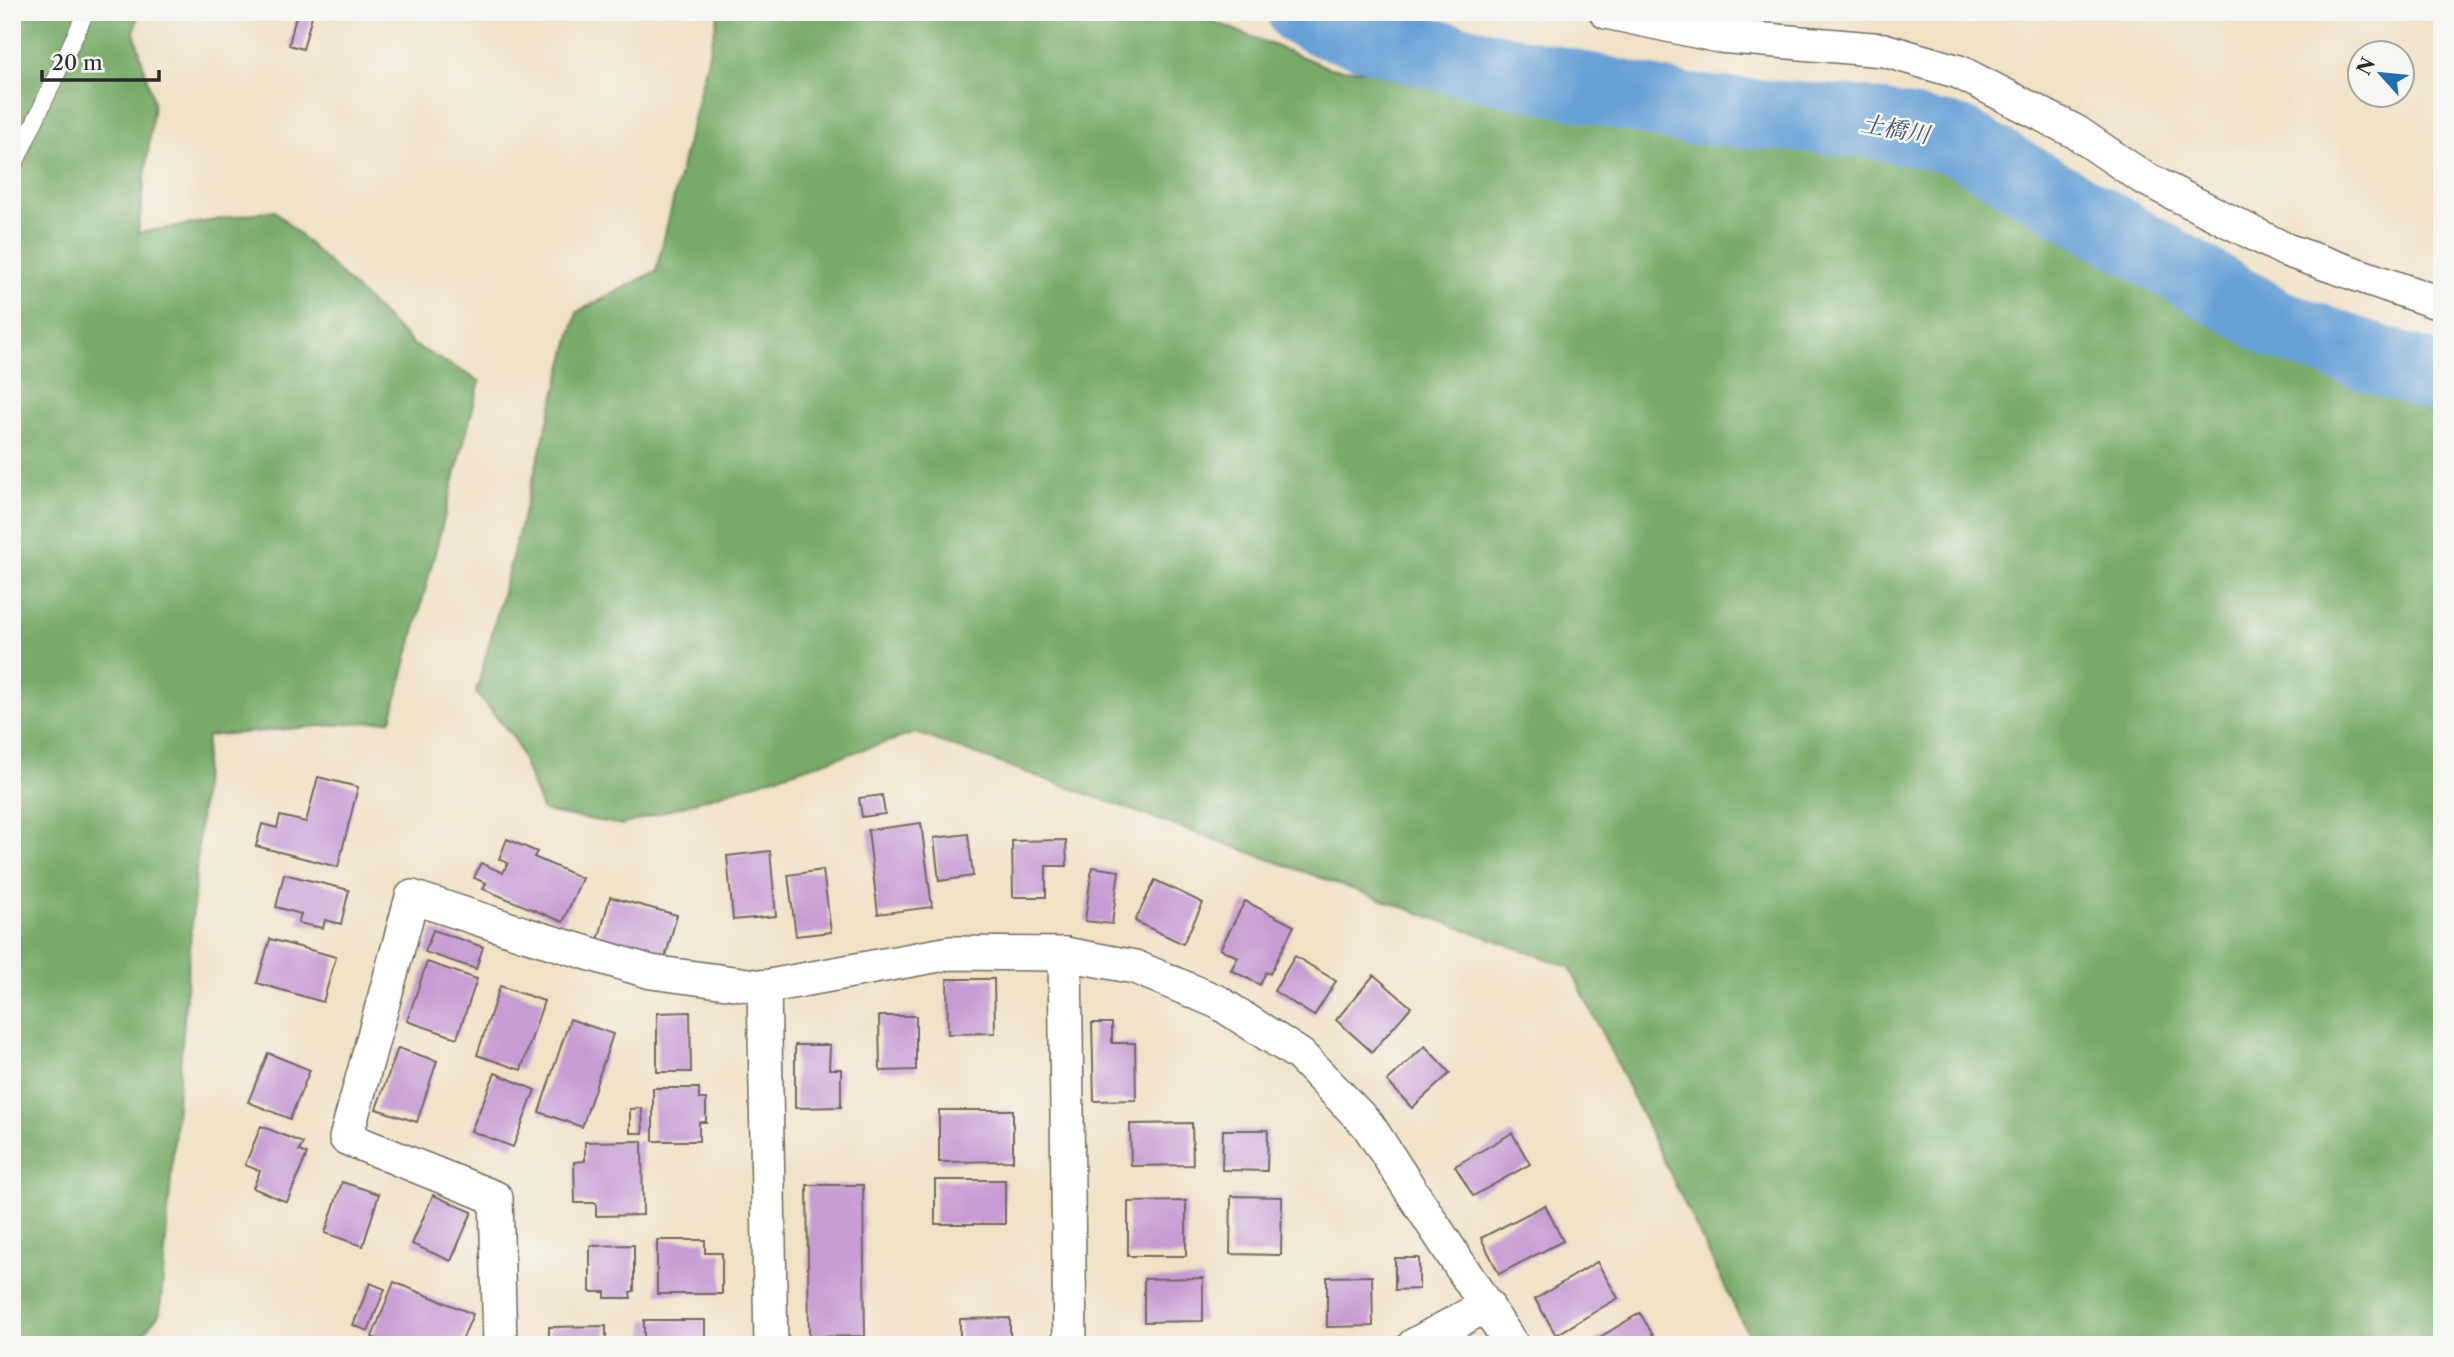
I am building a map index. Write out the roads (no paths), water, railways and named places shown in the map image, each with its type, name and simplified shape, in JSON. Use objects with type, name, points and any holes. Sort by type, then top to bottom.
[{"type":"street","points":[[1606,12],[1719,36],[1884,50],[1959,72],[2076,132],[2142,177],[2286,250],[2442,304]]},
{"type":"street","points":[[500,1345],[496,1198],[346,1138],[412,897],[651,972],[764,987],[950,953],[1065,954],[1136,967],[1218,1002],[1300,1055],[1368,1125],[1512,1345]]},
{"type":"street","points":[[1065,954],[1070,1345]]},
{"type":"street","points":[[764,987],[771,1345]]},
{"type":"street","points":[[1414,1345],[1487,1305]]},
{"type":"lane","points":[[12,170],[86,12]]},
{"type":"waterway","name":"土橋川","points":[[1302,12],[1328,24],[1420,51],[1686,109],[1864,122],[1957,140],[2277,324],[2442,380]]}]
